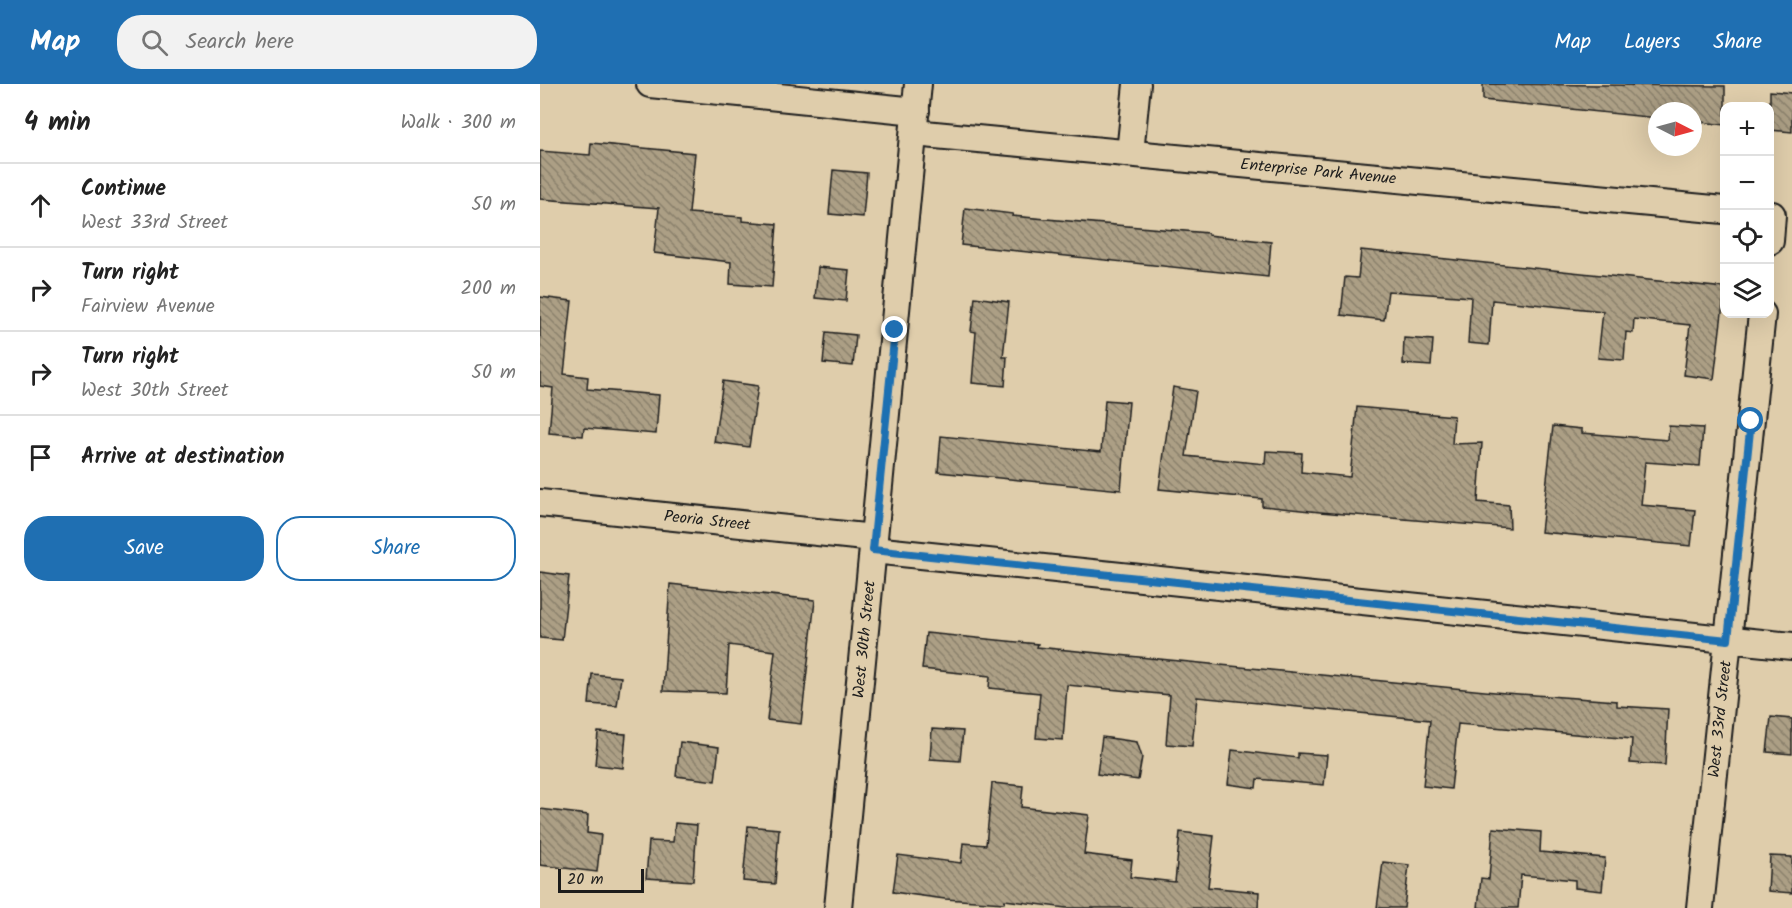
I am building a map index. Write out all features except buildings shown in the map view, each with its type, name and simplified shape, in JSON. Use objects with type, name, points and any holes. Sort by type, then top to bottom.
[{"type":"street","name":"Enterprise Park Avenue","points":[[650,84],[1130,153],[1720,210]]},
{"type":"street","name":"West 30th Street","points":[[838,908],[918,84]]},
{"type":"street","points":[[1130,153],[1137,84]]},
{"type":"street","name":"West 33rd Street","points":[[1700,908],[1762,318]]},
{"type":"street","name":"Peoria Street","points":[[540,503],[873,544],[1792,646]]},
{"type":"route","points":[[895,330],[873,550],[1728,640],[1751,421]]}]
